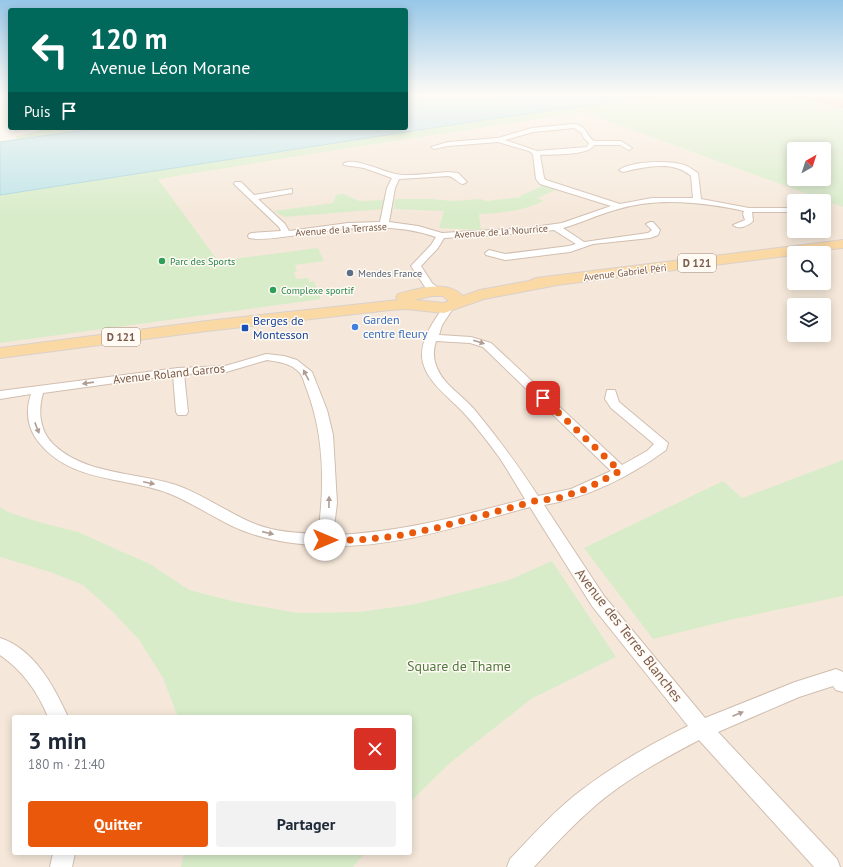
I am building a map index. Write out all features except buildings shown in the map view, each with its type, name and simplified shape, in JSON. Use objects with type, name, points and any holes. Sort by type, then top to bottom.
[{"type":"main road","name":"Avenue Gabriel Péri","points":[[0,351],[480,295],[551,282],[843,244]]},
{"type":"street","points":[[434,148],[448,144],[498,140],[513,135]]},
{"type":"street","points":[[586,135],[592,143],[621,144],[629,148]]},
{"type":"street","points":[[498,140],[531,150],[536,153],[584,150],[589,148],[592,143]]},
{"type":"street","points":[[536,153],[540,180],[543,182],[620,206]]},
{"type":"street","points":[[346,164],[365,166],[396,177],[448,174],[454,175],[463,182]]},
{"type":"street","points":[[623,170],[640,165],[665,164],[693,172],[695,175],[697,202]]},
{"type":"street","points":[[384,225],[391,188],[396,177]]},
{"type":"street","name":"Avenue de la Terrasse","points":[[238,184],[282,226],[286,233]]},
{"type":"street","points":[[253,197],[289,191]]},
{"type":"street","name":"Avenue de la Nourrice","points":[[440,300],[416,266],[435,246],[441,236],[463,233],[516,232],[556,227],[588,218],[620,206],[652,201],[697,202],[749,210],[787,210]]},
{"type":"street","points":[[737,226],[745,224],[748,221],[747,214],[749,210]]},
{"type":"street","points":[[489,253],[505,257],[570,249],[592,242],[650,235],[655,233],[656,230],[650,224]]},
{"type":"street","name":"Avenue de la Terrasse","points":[[252,236],[384,225],[427,229],[441,236]]},
{"type":"street","points":[[556,227],[582,245]]},
{"type":"street","points":[[505,257],[504,261],[508,267]]},
{"type":"street","points":[[437,324],[440,300]]},
{"type":"street","name":"Avenue des Terres Blanches","points":[[440,300],[436,339],[428,352],[431,369],[440,383],[468,410],[504,455],[535,501],[563,549],[598,601],[702,729],[829,867]]},
{"type":"street","points":[[436,339],[471,340],[488,346],[620,471]]},
{"type":"street","name":"Avenue Roland Garros","points":[[0,395],[178,371],[226,369],[266,357],[284,359],[293,362],[306,372],[321,410],[326,435],[330,503],[325,540]]},
{"type":"street","points":[[178,371],[182,412]]},
{"type":"street","points":[[38,390],[33,410],[36,425],[42,439],[56,453],[74,464],[94,472],[146,482],[174,490],[199,501],[240,524],[266,533],[325,540],[359,540],[397,536],[436,528],[535,501],[559,498],[586,489],[644,460],[661,447],[661,443],[615,405],[611,399],[610,392]]},
{"type":"street","points":[[0,645],[14,655],[34,675],[57,715]]},
{"type":"street","points":[[525,864],[560,823],[589,797],[622,773],[652,754],[702,729],[795,690],[841,679]]},
{"type":"street","points":[[61,867],[64,855]]},
{"type":"shaded area","points":[[391,135],[843,135],[843,867],[0,867],[0,195]]},
{"type":"green space","points":[[21,135],[43,135],[17,139],[16,137]]},
{"type":"green space","name":"Parc des Sports","points":[[384,135],[431,135],[158,179],[218,261],[318,248],[324,261],[295,265],[297,272],[294,272],[296,279],[308,278],[309,282],[314,281],[321,299],[0,343],[0,195]]},
{"type":"green space","name":"Parc des Sports","points":[[648,135],[843,135],[843,207],[831,203],[831,194],[808,194]]},
{"type":"green space","points":[[545,185],[558,189],[537,198],[544,201],[512,211],[479,214],[481,230],[439,228],[444,211],[394,209],[395,199],[431,199],[452,201],[480,199],[487,201],[521,197],[520,196]]},
{"type":"green space","points":[[341,194],[359,201],[383,200],[382,209],[284,217],[274,211],[333,203],[336,195]]},
{"type":"green space","points":[[843,460],[843,596],[734,619],[653,639],[584,548],[723,481],[742,498]]},
{"type":"green space","name":"Square de Thame","points":[[0,507],[8,512],[42,523],[78,532],[150,564],[189,590],[236,602],[298,613],[360,612],[416,604],[509,580],[552,561],[616,657],[531,699],[450,763],[412,800],[412,715],[177,715],[163,678],[140,641],[112,611],[83,585],[53,573],[0,557]]},
{"type":"green space","points":[[184,855],[363,855],[353,867],[181,867]]},
{"type":"water","points":[[46,135],[384,135],[0,195],[0,142]]},
{"type":"place","name":"Parc des Sports","points":[[162,261]]},
{"type":"place","name":"Mendes France","points":[[350,273]]},
{"type":"place","name":"Complexe sportif","points":[[273,290]]},
{"type":"place","name":"Garden centre fleury","points":[[355,327]]},
{"type":"place","name":"Berges de Montesson","points":[[245,328]]},
{"type":"route","points":[[325,540],[359,540],[397,536],[436,528],[535,501],[559,498],[586,489],[606,480],[620,471],[543,398]]}]
